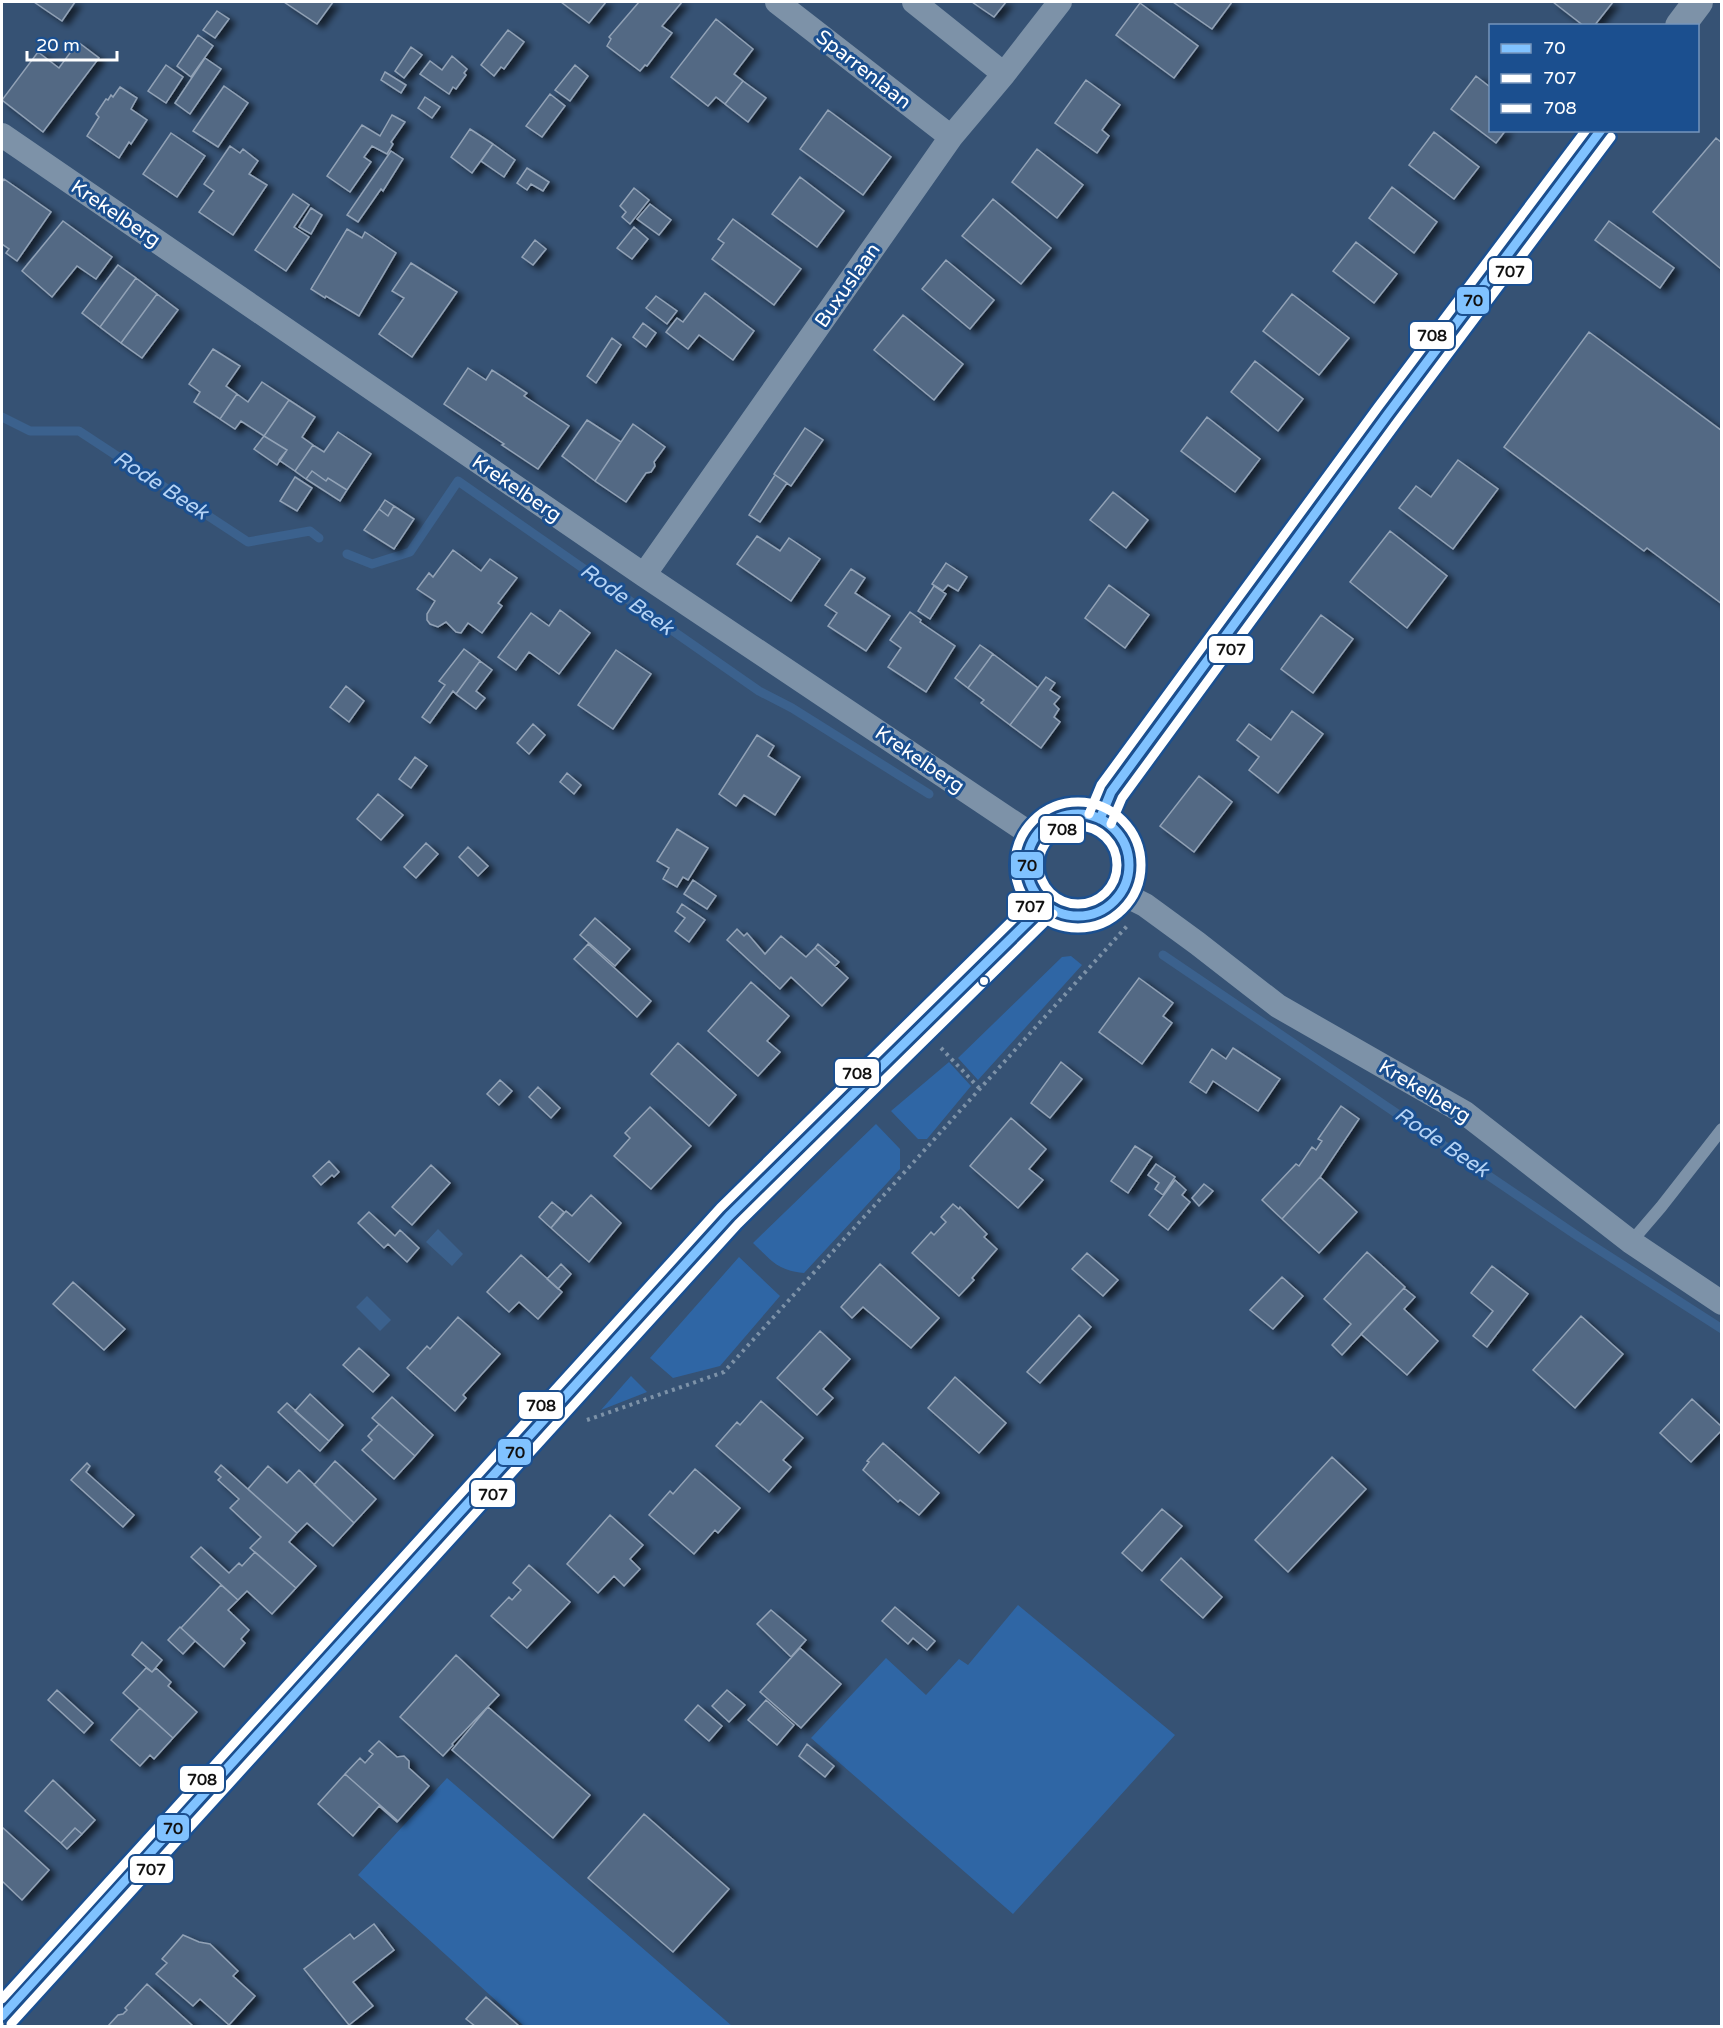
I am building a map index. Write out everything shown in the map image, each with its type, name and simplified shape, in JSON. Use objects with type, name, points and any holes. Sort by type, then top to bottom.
[{"type":"street","name":"Sparrenlaan","points":[[777,2],[951,137]]},
{"type":"street","points":[[914,2],[1004,74]]},
{"type":"street","name":"Buxuslaan","points":[[644,575],[951,137],[1060,2]]},
{"type":"street","points":[[1682,24],[1698,2]]},
{"type":"street","points":[[1100,819],[1111,792],[1388,414],[1600,132]]},
{"type":"street","name":"Krekelberg","points":[[2,135],[644,575],[1035,837]]},
{"type":"street","points":[[1064,815],[1088,815],[1100,819],[1117,832],[1127,851],[1129,866],[1127,880],[1133,899],[1085,916],[1064,915],[1045,905],[1033,890],[1027,873],[1029,848],[1035,837],[1048,824],[1064,815]]},
{"type":"street","name":"Krekelberg","points":[[1133,899],[1197,943],[1278,1005],[1465,1113],[1631,1242],[1722,1303]]},
{"type":"street","points":[[2,2016],[729,1216],[1045,905]]},
{"type":"lane","points":[[1631,1242],[1722,1129]]},
{"type":"path","points":[[578,1423],[724,1372],[980,1089],[1133,899]]},
{"type":"path","points":[[921,1026],[980,1089]]},
{"type":"shaded area","points":[[1071,956],[1082,965],[978,1080],[958,1058],[1062,957]]},
{"type":"shaded area","points":[[949,1062],[971,1086],[927,1139],[918,1139],[891,1111]]},
{"type":"shaded area","points":[[876,1124],[900,1149],[900,1169],[804,1273],[787,1270],[775,1264],[753,1243]]},
{"type":"shaded area","points":[[438,1229],[463,1254],[452,1266],[426,1242]]},
{"type":"shaded area","points":[[739,1257],[780,1296],[720,1366],[673,1378],[650,1358]]},
{"type":"shaded area","points":[[367,1296],[391,1320],[380,1331],[356,1307]]},
{"type":"shaded area","points":[[631,1376],[647,1392],[601,1410]]},
{"type":"shaded area","points":[[1018,1605],[1175,1735],[1013,1914],[811,1738],[886,1658],[926,1695],[959,1659],[968,1665]]},
{"type":"shaded area","points":[[447,1778],[732,2026],[524,2026],[358,1875]]},
{"type":"building","points":[[34,2],[75,2],[62,21]]},
{"type":"building","points":[[284,2],[333,2],[317,24]]},
{"type":"building","points":[[561,2],[606,2],[589,23]]},
{"type":"building","points":[[639,2],[682,2],[662,26],[672,33],[647,66],[645,65],[640,71],[607,46],[611,39],[609,37]]},
{"type":"building","points":[[972,2],[1006,2],[994,17]]},
{"type":"building","points":[[1173,2],[1232,2],[1212,29]]},
{"type":"building","points":[[1553,2],[1613,2],[1596,24],[1581,24]]},
{"type":"building","points":[[1140,3],[1198,46],[1174,78],[1116,35]]},
{"type":"building","points":[[217,11],[229,19],[215,38],[203,30]]},
{"type":"building","points":[[716,19],[753,49],[734,74],[743,81],[725,104],[716,97],[708,106],[671,77]]},
{"type":"building","points":[[508,30],[524,42],[504,69],[501,67],[494,76],[481,65]]},
{"type":"building","points":[[198,35],[213,46],[191,77],[177,66]]},
{"type":"building","points":[[78,42],[99,58],[43,132],[2,100],[38,52],[59,68]]},
{"type":"building","points":[[411,47],[422,55],[404,78],[395,71]]},
{"type":"building","points":[[452,56],[467,69],[464,73],[466,75],[456,89],[453,87],[449,94],[420,74],[430,61],[442,70]]},
{"type":"building","points":[[205,58],[221,69],[190,114],[175,103]]},
{"type":"building","points":[[166,65],[183,77],[166,103],[148,91]]},
{"type":"building","points":[[575,65],[588,76],[570,101],[555,90]]},
{"type":"building","points":[[385,72],[406,85],[401,93],[381,80]]},
{"type":"building","points":[[1476,76],[1489,86],[1489,132],[1504,132],[1496,143],[1451,109]]},
{"type":"building","points":[[1086,80],[1120,105],[1102,130],[1109,136],[1097,153],[1055,123]]},
{"type":"building","points":[[743,81],[766,98],[748,122],[725,104]]},
{"type":"building","points":[[224,86],[248,103],[218,147],[193,131]]},
{"type":"building","points":[[120,87],[137,98],[131,109],[147,120],[119,158],[87,136],[99,117],[96,114],[106,99],[108,100],[111,95],[113,97]]},
{"type":"building","points":[[550,94],[565,106],[542,137],[526,126]]},
{"type":"building","points":[[425,97],[440,107],[432,118],[418,108]]},
{"type":"building","points":[[828,110],[891,157],[863,195],[800,149]]},
{"type":"building","points":[[392,115],[405,122],[391,142],[393,144],[387,154],[372,146],[364,157],[371,162],[350,192],[327,176],[362,125],[380,136]]},
{"type":"building","points":[[470,129],[493,144],[472,173],[451,157]]},
{"type":"building","points":[[1434,132],[1479,167],[1454,199],[1409,165]]},
{"type":"building","points":[[171,133],[205,156],[177,197],[143,174]]},
{"type":"building","points":[[1716,138],[1722,143],[1721,269],[1653,212]]},
{"type":"building","points":[[493,144],[515,160],[504,177],[481,161]]},
{"type":"building","points":[[230,146],[240,153],[243,149],[258,161],[249,174],[267,185],[233,235],[199,212],[214,191],[204,184]]},
{"type":"building","points":[[1037,149],[1083,185],[1057,218],[1012,182]]},
{"type":"building","points":[[391,151],[403,159],[383,191],[381,189],[358,222],[347,215]]},
{"type":"building","points":[[527,168],[549,182],[543,191],[531,184],[527,190],[517,183]]},
{"type":"building","points":[[800,177],[844,211],[817,247],[772,214]]},
{"type":"building","points":[[4,179],[51,212],[17,261],[6,253],[9,249],[2,244],[2,182]]},
{"type":"building","points":[[1392,187],[1437,222],[1414,253],[1369,218]]},
{"type":"building","points":[[634,188],[649,200],[630,224],[622,217],[626,212],[620,206]]},
{"type":"building","points":[[293,194],[309,205],[294,227],[309,237],[286,271],[255,250]]},
{"type":"building","points":[[993,199],[1051,248],[1021,284],[962,236]]},
{"type":"building","points":[[650,204],[671,220],[659,235],[637,219]]},
{"type":"building","points":[[311,208],[322,215],[311,234],[299,227]]},
{"type":"building","points":[[733,219],[801,269],[774,305],[712,259],[724,243],[718,239]]},
{"type":"building","points":[[63,221],[112,257],[96,279],[77,266],[52,297],[22,271]]},
{"type":"building","points":[[1609,221],[1674,268],[1660,288],[1595,240]]},
{"type":"building","points":[[634,227],[648,239],[632,259],[617,248]]},
{"type":"building","points":[[347,229],[362,238],[365,232],[396,253],[359,316],[311,289]]},
{"type":"building","points":[[535,240],[546,249],[533,265],[522,257]]},
{"type":"building","points":[[1356,242],[1397,274],[1374,303],[1333,271]]},
{"type":"building","points":[[946,260],[994,300],[970,329],[922,289]]},
{"type":"building","points":[[411,263],[457,292],[412,357],[379,334],[404,298],[392,291]]},
{"type":"building","points":[[118,265],[136,278],[100,327],[82,313]]},
{"type":"building","points":[[136,278],[157,294],[121,343],[100,327]]},
{"type":"building","points":[[705,293],[754,331],[733,360],[699,335],[688,349],[666,332],[677,318],[683,322]]},
{"type":"building","points":[[157,294],[178,310],[142,358],[121,343]]},
{"type":"building","points":[[1292,294],[1349,338],[1319,375],[1263,331]]},
{"type":"building","points":[[656,296],[677,311],[667,324],[646,308]]},
{"type":"building","points":[[903,315],[963,364],[934,400],[874,350]]},
{"type":"building","points":[[643,323],[656,333],[646,347],[633,337]]},
{"type":"building","points":[[1589,332],[1722,431],[1722,604],[1647,548],[1644,551],[1504,447]]},
{"type":"building","points":[[612,338],[621,345],[596,383],[587,376]]},
{"type":"building","points":[[213,349],[240,366],[226,386],[237,394],[220,419],[194,402],[200,392],[189,384]]},
{"type":"building","points":[[1255,361],[1303,399],[1278,431],[1231,392]]},
{"type":"building","points":[[468,368],[486,380],[492,370],[527,393],[524,396],[569,426],[538,469],[444,404]]},
{"type":"building","points":[[262,382],[289,400],[264,436],[241,421],[235,429],[220,419],[237,394],[248,402]]},
{"type":"building","points":[[289,400],[315,417],[302,437],[313,445],[295,471],[279,460],[287,450],[264,436]]},
{"type":"building","points":[[1207,417],[1260,459],[1235,492],[1181,451]]},
{"type":"building","points":[[587,420],[621,442],[595,481],[562,456]]},
{"type":"building","points":[[633,424],[665,447],[654,462],[655,466],[651,472],[646,473],[626,502],[595,481]]},
{"type":"building","points":[[805,428],[823,440],[791,486],[774,474]]},
{"type":"building","points":[[338,432],[371,454],[347,490],[328,478],[326,481],[312,471],[306,479],[295,471],[313,445],[324,452]]},
{"type":"building","points":[[264,436],[287,450],[277,465],[254,449]]},
{"type":"building","points":[[1458,460],[1498,489],[1453,549],[1399,508],[1416,486],[1431,497]]},
{"type":"building","points":[[312,471],[326,481],[328,478],[347,490],[340,501],[306,479]]},
{"type":"building","points":[[775,475],[787,483],[760,522],[749,515]]},
{"type":"building","points":[[295,477],[312,488],[297,511],[280,501]]},
{"type":"building","points":[[1113,492],[1148,520],[1126,548],[1090,520]]},
{"type":"building","points":[[385,500],[394,506],[388,516],[379,509]]},
{"type":"building","points":[[394,506],[414,519],[394,549],[364,530],[379,509],[388,516]]},
{"type":"building","points":[[1390,531],[1447,576],[1407,628],[1350,582]]},
{"type":"building","points":[[757,536],[780,551],[789,538],[820,559],[791,601],[737,564]]},
{"type":"building","points":[[453,550],[481,571],[490,559],[517,578],[498,603],[502,606],[482,633],[468,623],[461,633],[456,632],[446,622],[438,627],[427,620],[427,614],[435,601],[417,589],[429,573],[433,577]]},
{"type":"building","points":[[946,563],[967,577],[958,591],[948,585],[943,591],[932,584]]},
{"type":"building","points":[[851,569],[865,578],[855,593],[890,616],[866,651],[828,626],[837,613],[825,605]]},
{"type":"building","points":[[1109,585],[1149,615],[1125,648],[1085,618]]},
{"type":"building","points":[[934,586],[946,594],[930,619],[918,611]]},
{"type":"building","points":[[560,610],[590,633],[559,674],[529,652],[516,670],[498,657],[531,613],[549,626]]},
{"type":"building","points":[[910,612],[921,620],[920,622],[955,646],[926,692],[888,667],[901,648],[890,640]]},
{"type":"building","points":[[1321,615],[1353,639],[1313,693],[1281,669]]},
{"type":"building","points":[[980,645],[993,654],[968,688],[955,678]]},
{"type":"building","points":[[464,649],[480,661],[456,694],[453,691],[430,723],[422,717],[445,685],[439,681]]},
{"type":"building","points":[[616,650],[651,674],[613,729],[578,705]]},
{"type":"building","points":[[993,654],[1038,688],[1010,725],[981,703],[984,700],[968,688]]},
{"type":"building","points":[[480,661],[492,670],[476,691],[485,698],[476,709],[456,694]]},
{"type":"building","points":[[1046,677],[1055,683],[1050,690],[1060,697],[1054,704],[1059,709],[1054,717],[1060,722],[1041,748],[1010,725]]},
{"type":"building","points":[[346,686],[364,701],[349,722],[330,707]]},
{"type":"building","points":[[1292,711],[1323,734],[1278,793],[1249,770],[1259,757],[1237,740],[1249,724],[1271,740]]},
{"type":"building","points":[[533,724],[545,735],[529,754],[517,743]]},
{"type":"building","points":[[757,735],[774,746],[768,756],[800,777],[775,815],[744,795],[736,806],[719,794]]},
{"type":"building","points":[[415,757],[427,766],[411,788],[399,779]]},
{"type":"building","points":[[567,773],[581,785],[574,794],[560,782]]},
{"type":"building","points":[[1199,776],[1232,802],[1194,852],[1160,826]]},
{"type":"building","points":[[378,794],[403,815],[381,840],[357,819]]},
{"type":"building","points":[[677,829],[708,848],[688,880],[683,877],[677,887],[663,879],[669,868],[657,861]]},
{"type":"building","points":[[426,843],[438,854],[416,878],[404,867]]},
{"type":"building","points":[[468,847],[488,866],[478,876],[459,857]]},
{"type":"building","points":[[693,880],[716,896],[707,909],[684,894]]},
{"type":"building","points":[[682,904],[705,920],[689,942],[675,931],[685,918],[677,912]]},
{"type":"building","points":[[595,918],[630,949],[615,966],[580,935]]},
{"type":"building","points":[[737,929],[744,936],[747,933],[765,954],[781,936],[806,957],[815,948],[848,978],[822,1006],[791,977],[780,989],[727,940]]},
{"type":"building","points":[[588,944],[651,1001],[637,1017],[574,959]]},
{"type":"building","points":[[818,944],[839,962],[835,966],[815,948]]},
{"type":"building","points":[[1139,978],[1173,1003],[1163,1016],[1172,1023],[1142,1064],[1099,1032]]},
{"type":"building","points":[[751,982],[789,1016],[767,1041],[780,1052],[758,1076],[708,1031]]},
{"type":"building","points":[[678,1043],[736,1095],[709,1126],[651,1074]]},
{"type":"building","points":[[1233,1048],[1280,1079],[1258,1111],[1213,1081],[1206,1093],[1190,1082],[1212,1049],[1226,1059]]},
{"type":"building","points":[[1061,1062],[1082,1079],[1050,1118],[1031,1103]]},
{"type":"building","points":[[500,1080],[512,1091],[499,1105],[487,1094]]},
{"type":"building","points":[[538,1087],[560,1108],[551,1118],[529,1097]]},
{"type":"building","points":[[1341,1106],[1359,1119],[1320,1177],[1282,1219],[1262,1200],[1296,1164],[1299,1166],[1312,1147],[1316,1150],[1322,1141],[1318,1139]]},
{"type":"building","points":[[650,1107],[691,1146],[651,1189],[614,1156],[630,1138],[625,1133]]},
{"type":"building","points":[[1011,1118],[1046,1149],[1029,1169],[1043,1180],[1018,1208],[970,1166]]},
{"type":"building","points":[[1135,1146],[1152,1157],[1128,1193],[1111,1181]]},
{"type":"building","points":[[329,1161],[339,1172],[321,1185],[313,1176]]},
{"type":"building","points":[[1156,1164],[1175,1177],[1163,1195],[1155,1189],[1159,1183],[1148,1175]]},
{"type":"building","points":[[431,1165],[450,1183],[412,1225],[392,1207]]},
{"type":"building","points":[[1320,1177],[1357,1212],[1319,1253],[1282,1219]]},
{"type":"building","points":[[1175,1180],[1186,1190],[1182,1195],[1190,1202],[1168,1230],[1149,1215]]},
{"type":"building","points":[[1204,1184],[1213,1191],[1199,1206],[1192,1198]]},
{"type":"building","points":[[591,1195],[621,1223],[589,1262],[551,1228],[566,1211],[572,1216]]},
{"type":"building","points":[[552,1202],[564,1212],[551,1228],[539,1217]]},
{"type":"building","points":[[953,1204],[959,1209],[960,1207],[987,1234],[984,1237],[997,1249],[959,1296],[912,1253],[931,1232],[934,1235],[946,1222],[941,1217]]},
{"type":"building","points":[[369,1212],[395,1236],[400,1230],[419,1248],[407,1262],[388,1244],[384,1248],[358,1223]]},
{"type":"building","points":[[1367,1252],[1405,1287],[1342,1355],[1332,1345],[1351,1324],[1324,1299]]},
{"type":"building","points":[[1087,1253],[1118,1280],[1103,1296],[1072,1269]]},
{"type":"building","points":[[521,1255],[562,1292],[538,1319],[519,1302],[509,1312],[487,1292]]},
{"type":"building","points":[[561,1264],[571,1274],[558,1289],[547,1279]]},
{"type":"building","points":[[880,1264],[939,1318],[911,1348],[863,1307],[852,1318],[841,1307]]},
{"type":"building","points":[[1492,1266],[1528,1294],[1487,1347],[1473,1336],[1493,1311],[1471,1293]]},
{"type":"building","points":[[1282,1277],[1303,1296],[1273,1329],[1250,1310]]},
{"type":"building","points":[[73,1282],[125,1329],[104,1350],[53,1304]]},
{"type":"building","points":[[1404,1288],[1415,1297],[1404,1309],[1438,1341],[1407,1375],[1361,1334]]},
{"type":"building","points":[[1079,1315],[1091,1327],[1040,1383],[1027,1372]]},
{"type":"building","points":[[1581,1316],[1623,1354],[1575,1408],[1533,1370]]},
{"type":"building","points":[[458,1317],[500,1354],[463,1395],[466,1398],[455,1411],[407,1368],[427,1346],[430,1349]]},
{"type":"building","points":[[820,1331],[850,1359],[823,1389],[833,1398],[817,1415],[777,1378]]},
{"type":"building","points":[[359,1348],[389,1375],[373,1392],[343,1365]]},
{"type":"building","points":[[955,1377],[1006,1423],[979,1453],[928,1408]]},
{"type":"building","points":[[310,1394],[343,1425],[329,1441],[295,1411]]},
{"type":"building","points":[[392,1397],[433,1435],[415,1456],[372,1418]]},
{"type":"building","points":[[1692,1399],[1722,1427],[1722,1430],[1691,1462],[1660,1433]]},
{"type":"building","points":[[761,1401],[803,1438],[783,1460],[791,1467],[769,1492],[716,1446],[737,1422],[740,1425]]},
{"type":"building","points":[[287,1403],[329,1441],[320,1451],[278,1412]]},
{"type":"building","points":[[379,1424],[415,1456],[394,1479],[362,1450],[372,1440],[368,1436]]},
{"type":"building","points":[[883,1443],[939,1493],[919,1515],[900,1500],[898,1502],[863,1470],[869,1462],[867,1461]]},
{"type":"building","points":[[1332,1457],[1366,1489],[1288,1572],[1255,1540]]},
{"type":"building","points":[[335,1461],[376,1499],[354,1523],[314,1485]]},
{"type":"building","points":[[87,1463],[90,1466],[86,1472],[134,1515],[123,1527],[71,1480]]},
{"type":"building","points":[[221,1465],[297,1533],[289,1542],[316,1566],[296,1588],[250,1548],[261,1537],[230,1508],[239,1499],[218,1480],[221,1477],[215,1472]]},
{"type":"building","points":[[268,1466],[287,1483],[299,1470],[354,1523],[333,1546],[307,1523],[297,1533],[248,1489]]},
{"type":"building","points":[[695,1469],[740,1508],[718,1533],[715,1530],[694,1554],[649,1515],[670,1491],[673,1494]]},
{"type":"building","points":[[1162,1509],[1182,1526],[1142,1571],[1122,1553]]},
{"type":"building","points":[[610,1515],[643,1545],[630,1559],[640,1569],[624,1586],[614,1576],[598,1593],[567,1564]]},
{"type":"building","points":[[201,1547],[229,1573],[239,1563],[242,1566],[255,1552],[296,1588],[272,1614],[247,1591],[238,1600],[191,1557]]},
{"type":"building","points":[[1181,1558],[1222,1597],[1203,1618],[1161,1580]]},
{"type":"building","points":[[529,1565],[570,1602],[527,1648],[491,1616],[509,1597],[512,1600],[521,1590],[513,1583]]},
{"type":"building","points":[[221,1585],[238,1600],[228,1610],[249,1630],[241,1639],[245,1643],[224,1667],[181,1628]]},
{"type":"building","points":[[895,1607],[935,1641],[927,1650],[913,1638],[908,1644],[882,1621]]},
{"type":"building","points":[[771,1610],[806,1640],[791,1657],[757,1624]]},
{"type":"building","points":[[180,1627],[195,1641],[183,1654],[168,1640]]},
{"type":"building","points":[[142,1642],[162,1660],[152,1672],[132,1655]]},
{"type":"building","points":[[800,1648],[841,1684],[801,1728],[760,1692]]},
{"type":"building","points":[[456,1655],[499,1695],[443,1756],[400,1717]]},
{"type":"building","points":[[146,1668],[152,1672],[156,1668],[171,1682],[168,1686],[197,1712],[173,1738],[123,1693]]},
{"type":"building","points":[[57,1690],[93,1723],[84,1733],[48,1700]]},
{"type":"building","points":[[727,1690],[745,1705],[729,1722],[712,1706]]},
{"type":"building","points":[[766,1700],[794,1725],[777,1745],[748,1720]]},
{"type":"building","points":[[698,1705],[722,1726],[709,1741],[685,1720]]},
{"type":"building","points":[[488,1707],[590,1795],[553,1838],[452,1750]]},
{"type":"building","points":[[140,1708],[173,1738],[154,1759],[150,1755],[140,1766],[111,1740]]},
{"type":"building","points":[[379,1741],[397,1757],[404,1756],[409,1761],[409,1768],[429,1786],[398,1821],[345,1774],[360,1758],[365,1763],[373,1754],[369,1751]]},
{"type":"building","points":[[807,1744],[834,1766],[825,1777],[799,1756]]},
{"type":"building","points":[[345,1774],[398,1821],[379,1806],[353,1836],[318,1804]]},
{"type":"building","points":[[53,1780],[95,1820],[82,1834],[75,1828],[61,1843],[25,1811]]},
{"type":"building","points":[[644,1814],[729,1889],[673,1952],[588,1878]]},
{"type":"building","points":[[2,1827],[49,1870],[22,1900],[2,1881]]},
{"type":"building","points":[[75,1828],[82,1834],[67,1849],[61,1843]]},
{"type":"building","points":[[374,1924],[394,1950],[353,1982],[373,2006],[349,2025],[304,1969],[350,1934],[354,1939]]},
{"type":"building","points":[[183,1935],[210,1944],[238,1971],[233,1976],[255,1996],[229,2025],[200,1999],[193,2006],[156,1974],[167,1963],[162,1959]]},
{"type":"building","points":[[147,1984],[193,2026],[108,2026],[118,2015],[127,2010],[125,2008]]},
{"type":"building","points":[[486,1997],[519,2026],[475,2026],[466,2019]]},
{"type":"waterway","name":"Rode Beek","points":[[2,417],[30,431],[79,431],[248,542],[310,531],[319,538]]},
{"type":"waterway","name":"Rode Beek","points":[[347,554],[372,564],[410,552],[458,481],[759,691],[792,708],[929,794]]},
{"type":"waterway","name":"Rode Beek","points":[[1163,955],[1579,1237],[1722,1329]]},
{"type":"transit line","name":"708","points":[[1089,814],[1101,785],[1378,407],[1584,132]]},
{"type":"transit line","name":"70","points":[[1100,819],[1111,792],[1388,414],[1600,132]]},
{"type":"transit line","name":"707","points":[[1111,824],[1122,798],[1398,421],[1611,137]]},
{"type":"transit line","name":"707","points":[[1078,802],[1102,807],[1123,820],[1136,841],[1141,865],[1136,889],[1123,910],[1102,923],[1078,928],[1054,923],[1033,910],[1020,889],[1015,865],[1020,841],[1033,820],[1054,807],[1078,802]]},
{"type":"transit line","name":"70","points":[[1078,814],[1098,818],[1114,829],[1125,845],[1129,865],[1125,885],[1114,901],[1098,912],[1078,916],[1058,912],[1042,901],[1031,885],[1027,865],[1031,845],[1042,829],[1058,818],[1078,814]]},
{"type":"transit line","name":"708","points":[[1070,826],[1086,826],[1100,832],[1111,843],[1117,857],[1117,865],[1117,873],[1111,887],[1100,898],[1086,904],[1070,904],[1056,898],[1045,887],[1039,873],[1039,857],[1045,843],[1056,832],[1070,826]]},
{"type":"transit line","name":"708","points":[[2,1999],[720,1208],[1037,896]]},
{"type":"transit line","name":"70","points":[[2,2016],[729,1216],[1045,905]]},
{"type":"transit line","name":"707","points":[[11,2024],[738,1224],[1053,914]]}]
